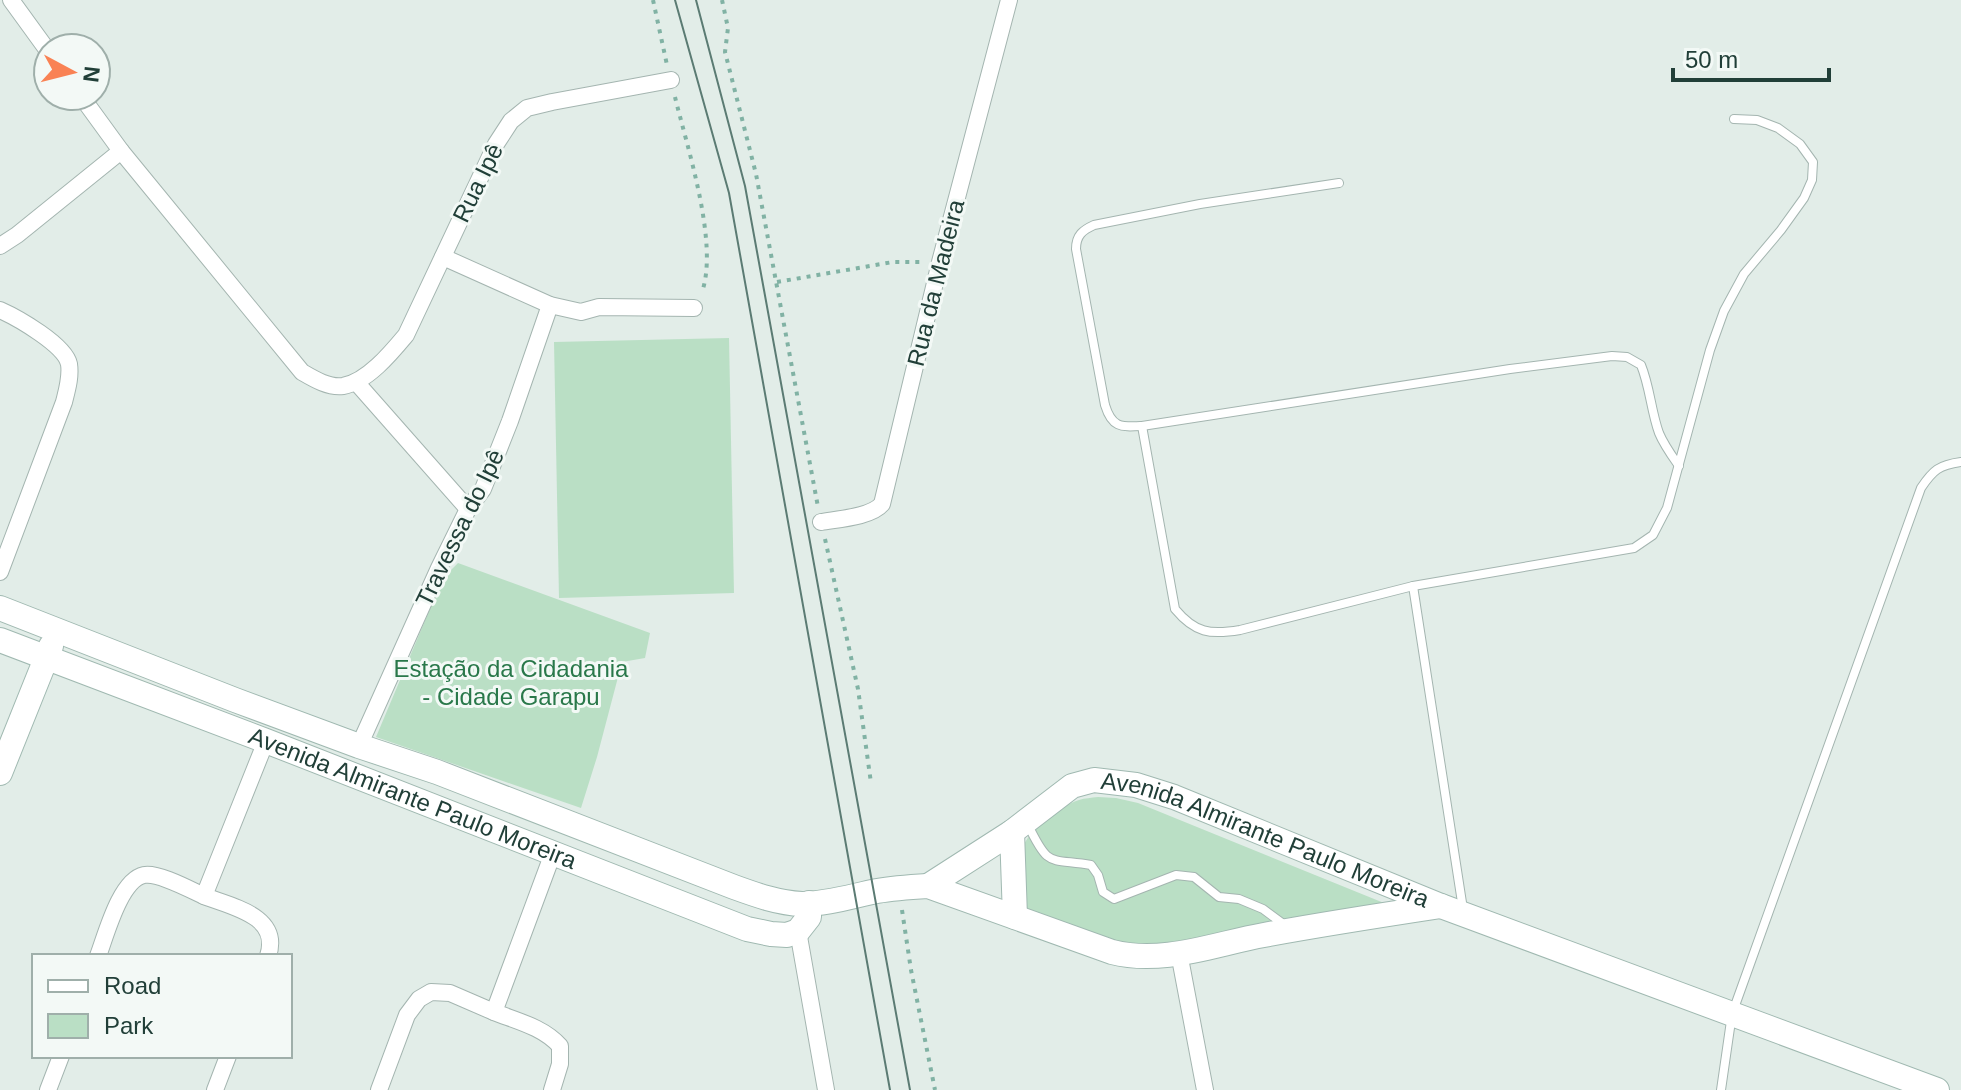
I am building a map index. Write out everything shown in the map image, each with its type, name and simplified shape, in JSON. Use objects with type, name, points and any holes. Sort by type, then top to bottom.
[{"type":"main road","name":"Avenida Almirante Paulo Moreira","points":[[1,611],[359,746],[437,772],[756,895],[783,902],[809,903],[897,888],[928,886],[1127,956],[1159,956],[1291,930],[1452,910]]},
{"type":"main road","points":[[0,773],[57,631]]},
{"type":"main road","name":"Avenida Almirante Paulo Moreira","points":[[0,640],[747,929],[787,935],[798,931]]},
{"type":"main road","name":"Avenida Almirante Paulo Moreira","points":[[928,886],[1019,826],[1072,786],[1094,780],[1136,785],[1174,797],[1452,910],[1937,1090]]},
{"type":"main road","points":[[501,832],[511,801]]},
{"type":"main road","points":[[1015,917],[1019,826]]},
{"type":"main road","points":[[798,931],[809,917],[809,903]]},
{"type":"street","points":[[11,0],[34,32]]},
{"type":"street","name":"Rua da Madeira","points":[[821,522],[868,513],[878,510],[882,504],[940,262],[1009,0]]},
{"type":"street","name":"Rua Ipê","points":[[356,382],[387,358],[406,335],[496,144],[511,121],[527,108],[671,80]]},
{"type":"street","points":[[93,112],[302,372],[319,382],[340,387],[356,382],[468,509]]},
{"type":"street","points":[[0,246],[121,151]]},
{"type":"street","points":[[443,257],[550,305],[581,312],[599,307],[694,308]]},
{"type":"street","name":"Travessa do Ipê","points":[[359,746],[439,568],[468,509],[483,489],[550,305]]},
{"type":"street","points":[[0,310],[22,321],[59,348],[69,364],[64,402],[0,572]]},
{"type":"street","points":[[204,896],[266,741]]},
{"type":"street","points":[[494,1012],[553,853]]},
{"type":"street","points":[[99,954],[129,884],[144,875],[160,877],[257,918],[267,928],[271,939],[268,954]]},
{"type":"street","points":[[798,931],[826,1090]]},
{"type":"street","points":[[1179,953],[1205,1090]]},
{"type":"street","points":[[379,1090],[407,1015],[419,999],[431,992],[450,993],[551,1037],[560,1046],[560,1064],[552,1090]]},
{"type":"street","points":[[48,1090],[60,1058]]},
{"type":"street","points":[[215,1090],[227,1058]]},
{"type":"lane","points":[[1142,426],[1175,609],[1187,623],[1201,630],[1218,633],[1240,630],[1413,586],[1634,548],[1653,535],[1667,508],[1710,350],[1724,311],[1744,274],[1781,230],[1804,198],[1812,180],[1813,162],[1800,144],[1778,128],[1757,120],[1734,119]]},
{"type":"lane","points":[[1339,183],[1200,204],[1094,225],[1080,234],[1076,249],[1109,417],[1120,426],[1142,426],[1510,369],[1612,356],[1627,357],[1641,365],[1659,433],[1679,466]]},
{"type":"lane","points":[[1721,1090],[1732,1014],[1921,488],[1931,474],[1945,464],[1961,462]]},
{"type":"lane","points":[[1413,586],[1452,910]]},
{"type":"lane","points":[[1019,826],[1041,853],[1055,862],[1091,865],[1103,892],[1114,899],[1176,875],[1194,877],[1219,897],[1239,899],[1263,909],[1291,930]]},
{"type":"path","points":[[653,0],[702,204],[707,254],[704,288],[694,308]]},
{"type":"path","points":[[722,0],[728,28],[725,52],[756,174],[821,522],[858,689],[871,783]]},
{"type":"path","points":[[777,282],[893,262],[940,262]]},
{"type":"path","points":[[897,888],[935,1090]]},
{"type":"green space","points":[[729,338],[734,593],[559,598],[554,342]]},
{"type":"green space","name":"Estação da Cidadania - Cidade Garapu","points":[[458,563],[650,633],[645,658],[622,662],[581,808],[376,737],[443,578]]},
{"type":"green space","points":[[1098,797],[1138,803],[1384,903],[1131,952],[1023,907],[1020,856],[1028,838],[1061,808],[1079,800]]},
{"type":"tram line","points":[[675,0],[729,193],[890,1090]]},
{"type":"tram line","points":[[696,0],[745,186],[910,1090]]}]
